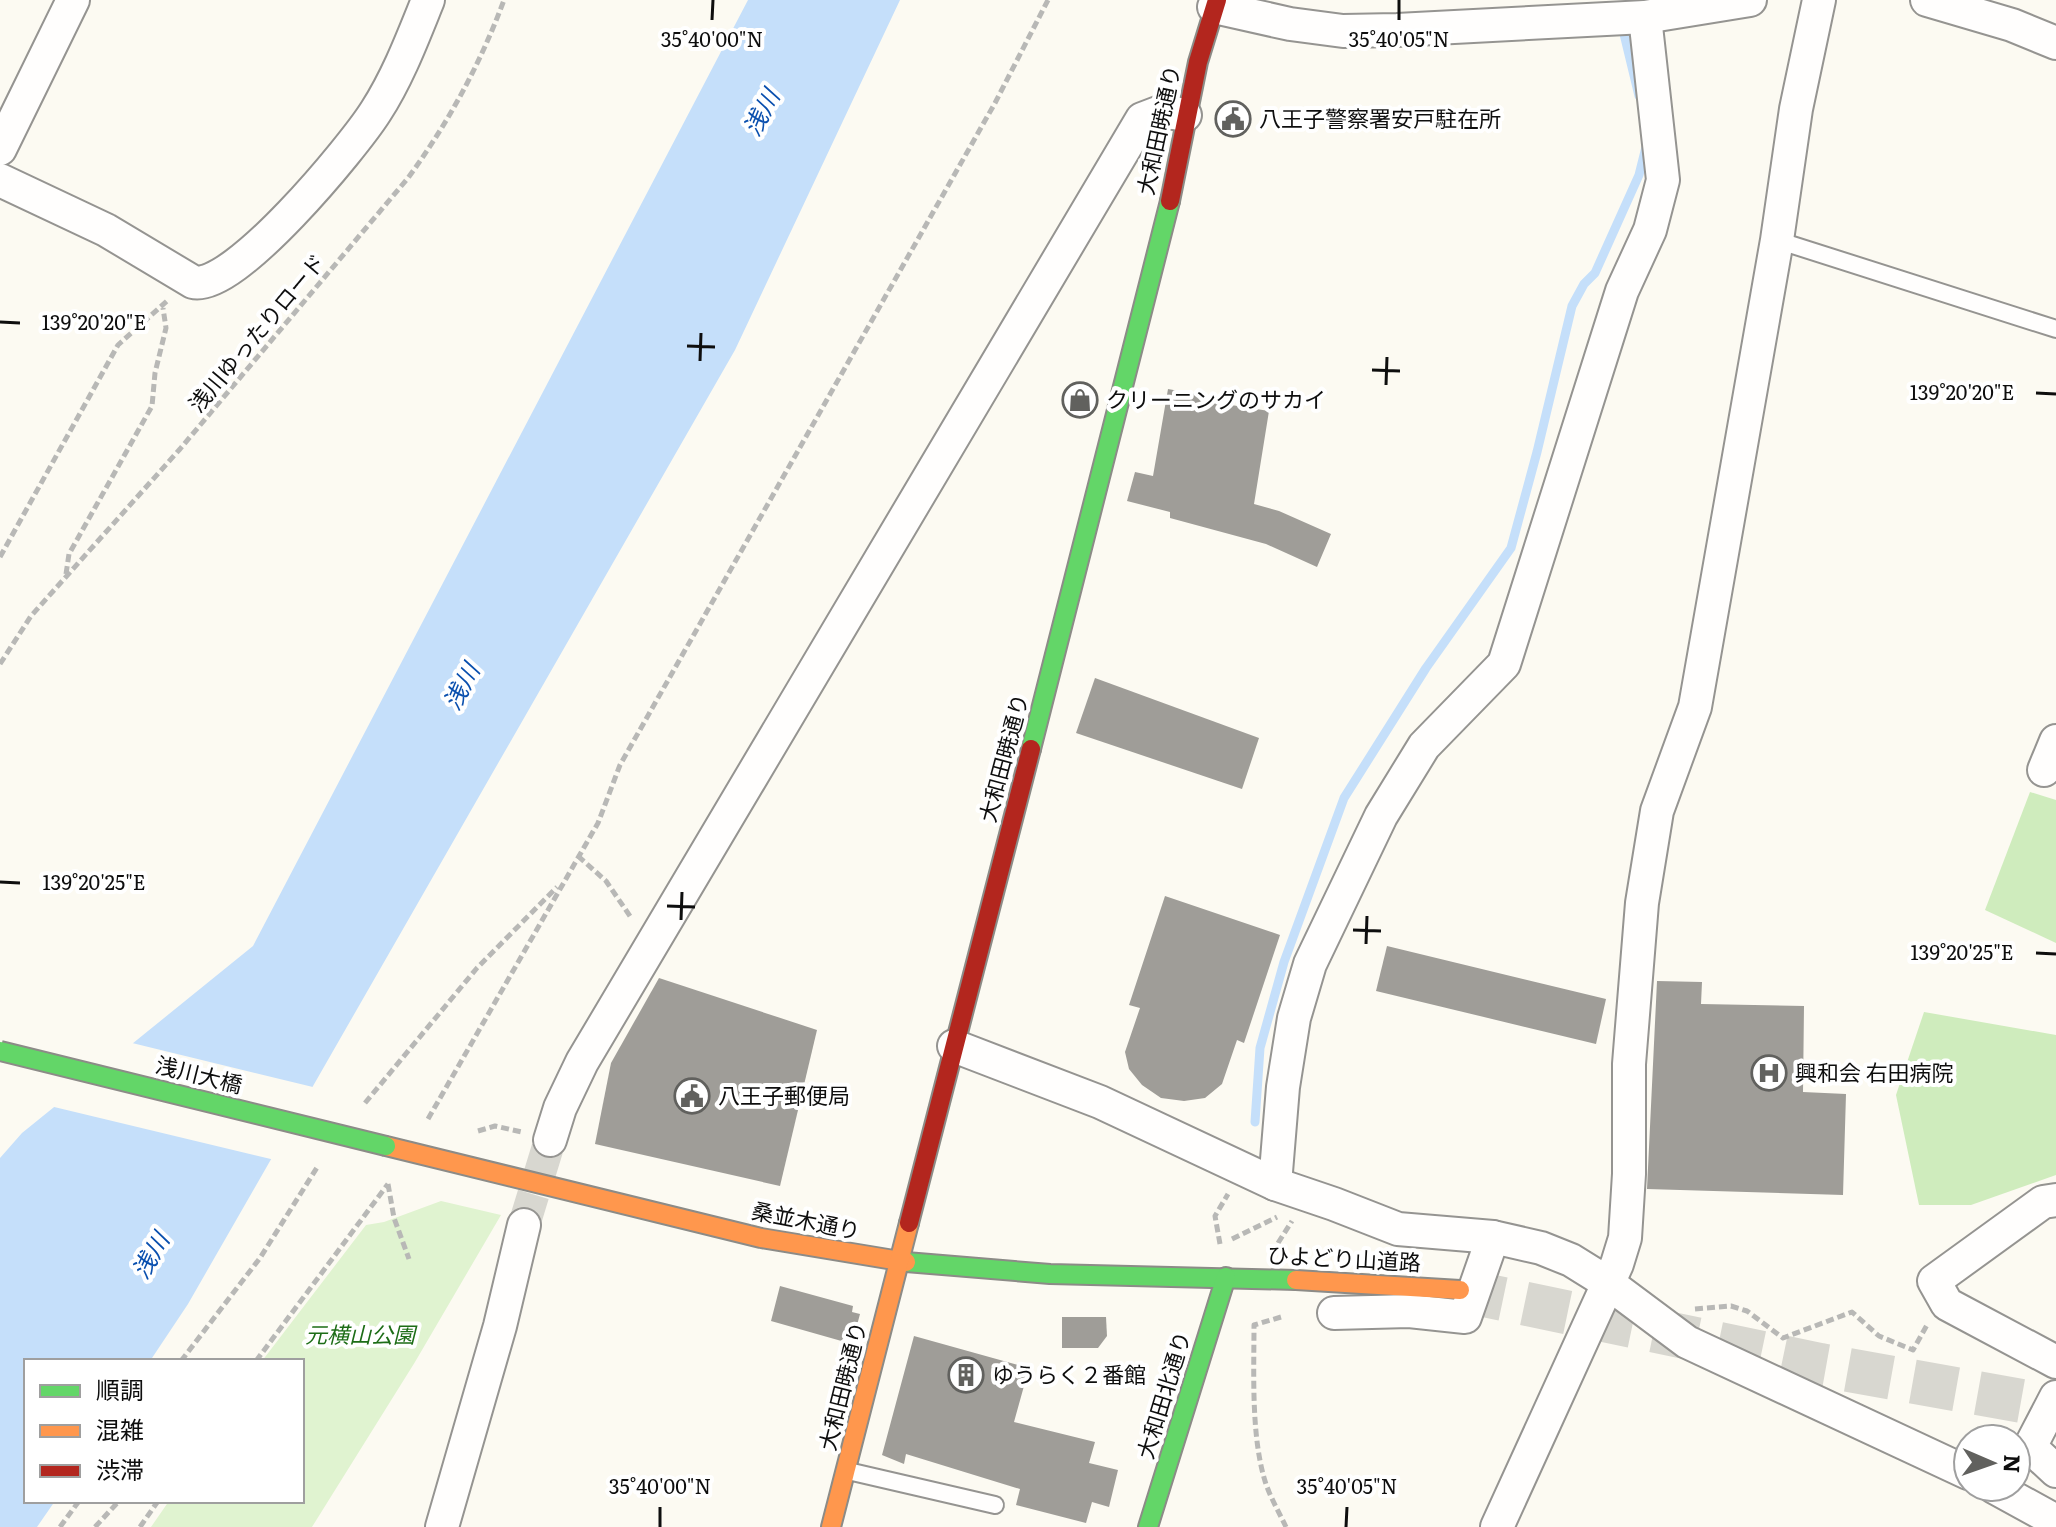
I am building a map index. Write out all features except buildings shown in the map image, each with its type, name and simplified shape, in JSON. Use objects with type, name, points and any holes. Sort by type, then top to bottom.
[{"type":"street","points":[[0,149],[73,0]]},
{"type":"street","points":[[0,180],[106,230],[186,278],[200,284],[214,281],[267,237],[338,163],[377,109],[392,82],[428,0]]},
{"type":"street","points":[[1211,4],[1290,24],[1343,31],[1645,17],[1750,0]]},
{"type":"street","points":[[1497,1527],[1608,1283],[1625,1238],[1629,1174],[1629,1064],[1642,903],[1657,811],[1695,707],[1777,240],[1796,109],[1819,0]]},
{"type":"street","points":[[1927,0],[2012,25],[2056,43]]},
{"type":"street","name":"大和田暁通り","points":[[831,1527],[1178,167],[1185,115],[1211,4]]},
{"type":"street","points":[[1281,1198],[1283,1087],[1292,1032],[1310,964],[1381,816],[1424,746],[1504,664],[1622,291],[1650,230],[1663,180],[1645,17]]},
{"type":"street","points":[[541,1137],[560,1108],[582,1062],[1142,119],[1163,111],[1185,115]]},
{"type":"street","points":[[954,1046],[1100,1102],[1243,1169],[1281,1198],[1334,1204],[1398,1229],[1493,1237],[1541,1248],[1571,1260],[1608,1283],[1687,1342],[1952,1466]]},
{"type":"street","name":"浅川大橋","points":[[0,1051],[386,1146]]},
{"type":"street","name":"桑並木通り","points":[[386,1146],[761,1238],[899,1261],[1050,1274],[1226,1277]]},
{"type":"street","points":[[2056,1200],[2043,1202],[1934,1281],[1947,1304],[2056,1362]]},
{"type":"street","points":[[442,1527],[500,1326],[524,1225]]},
{"type":"street","points":[[1334,1313],[1409,1311],[1465,1317],[1493,1237]]},
{"type":"street","name":"ひよどり山道路","points":[[1226,1277],[1460,1290]]},
{"type":"street","name":"大和田北通り","points":[[1148,1527],[1226,1277]]},
{"type":"street","points":[[2056,1397],[2030,1447],[2056,1471]]},
{"type":"street","points":[[2023,1503],[2056,1521]]},
{"type":"lane","points":[[1777,240],[2056,329]]},
{"type":"lane","points":[[846,1471],[995,1505]]},
{"type":"path","name":"浅川ゆったりロード","points":[[0,664],[31,616],[180,449],[408,178],[461,97],[504,0]]},
{"type":"path","points":[[428,1119],[598,823],[620,765],[995,103],[1048,0]]},
{"type":"path","points":[[0,557],[118,345],[163,307],[186,278]]},
{"type":"path","points":[[66,577],[69,554],[152,406],[155,373],[166,328],[163,307]]},
{"type":"path","points":[[578,856],[606,881],[649,949]]},
{"type":"path","points":[[359,1111],[477,968],[544,902],[567,874]]},
{"type":"path","points":[[477,1131],[495,1126],[541,1137]]},
{"type":"path","points":[[183,1359],[260,1258],[323,1160]]},
{"type":"path","points":[[1243,1169],[1215,1216],[1221,1245],[1281,1198]]},
{"type":"path","points":[[257,1359],[388,1183],[394,1218],[409,1259]]},
{"type":"path","points":[[1274,1251],[1296,1214]]},
{"type":"path","points":[[1687,1309],[1731,1306],[1747,1311],[1783,1338],[1852,1312],[1879,1336],[1913,1350],[1943,1296]]},
{"type":"path","points":[[1254,1325],[1258,1448],[1265,1482],[1286,1527]]},
{"type":"path","points":[[60,1527],[78,1503]]},
{"type":"path","points":[[95,1527],[117,1503]]},
{"type":"path","points":[[140,1527],[157,1503]]},
{"type":"green space","points":[[2030,792],[2056,800],[2056,943],[1985,910]]},
{"type":"green space","points":[[1924,1012],[2056,1035],[2056,1175],[1971,1205],[1919,1205],[1896,1095]]},
{"type":"green space","name":"元横山公園","points":[[441,1201],[501,1215],[415,1362],[312,1527],[151,1527],[168,1503],[304,1503],[304,1359],[264,1359],[366,1225],[384,1222]]},
{"type":"water","name":"浅川","points":[[748,0],[900,0],[735,350],[188,1304],[151,1359],[24,1359],[24,1503],[54,1503],[37,1527],[0,1527],[0,1158],[22,1133],[253,946]]},
{"type":"pier","points":[[128,1042],[317,1088],[275,1160],[50,1106]]},
{"type":"waterway","points":[[1624,34],[1639,96]]},
{"type":"waterway","points":[[1255,1122],[1260,1048],[1284,962],[1344,798],[1426,668],[1511,548],[1572,306],[1584,284],[1595,273],[1639,175],[1646,147]]},
{"type":"tunnel","points":[[524,1225],[550,1140]]},
{"type":"tunnel","points":[[1460,1290],[1820,1365],[2056,1407]]},
{"type":"traffic: fast","points":[[1031,749],[1170,201]]},
{"type":"traffic: fast","points":[[0,1051],[386,1146]]},
{"type":"traffic: fast","points":[[906,1262],[1050,1274],[1296,1280]]},
{"type":"traffic: fast","points":[[1148,1527],[1226,1277]]},
{"type":"traffic: slow","points":[[386,1146],[761,1238],[906,1262]]},
{"type":"traffic: slow","points":[[831,1527],[909,1223]]},
{"type":"traffic: slow","points":[[1296,1280],[1460,1290]]},
{"type":"traffic: jam","points":[[1170,201],[1198,62],[1217,0]]},
{"type":"traffic: jam","points":[[909,1223],[1031,749]]},
{"type":"place","name":"八王子警察署安戸駐在所","points":[[1233,119]]},
{"type":"place","name":"クリーニングのサカイ","points":[[1080,400]]},
{"type":"place","name":"興和会 右田病院","points":[[1769,1073]]},
{"type":"place","name":"八王子郵便局","points":[[692,1096]]},
{"type":"place","name":"ゆうらく２番館","points":[[966,1375]]}]
